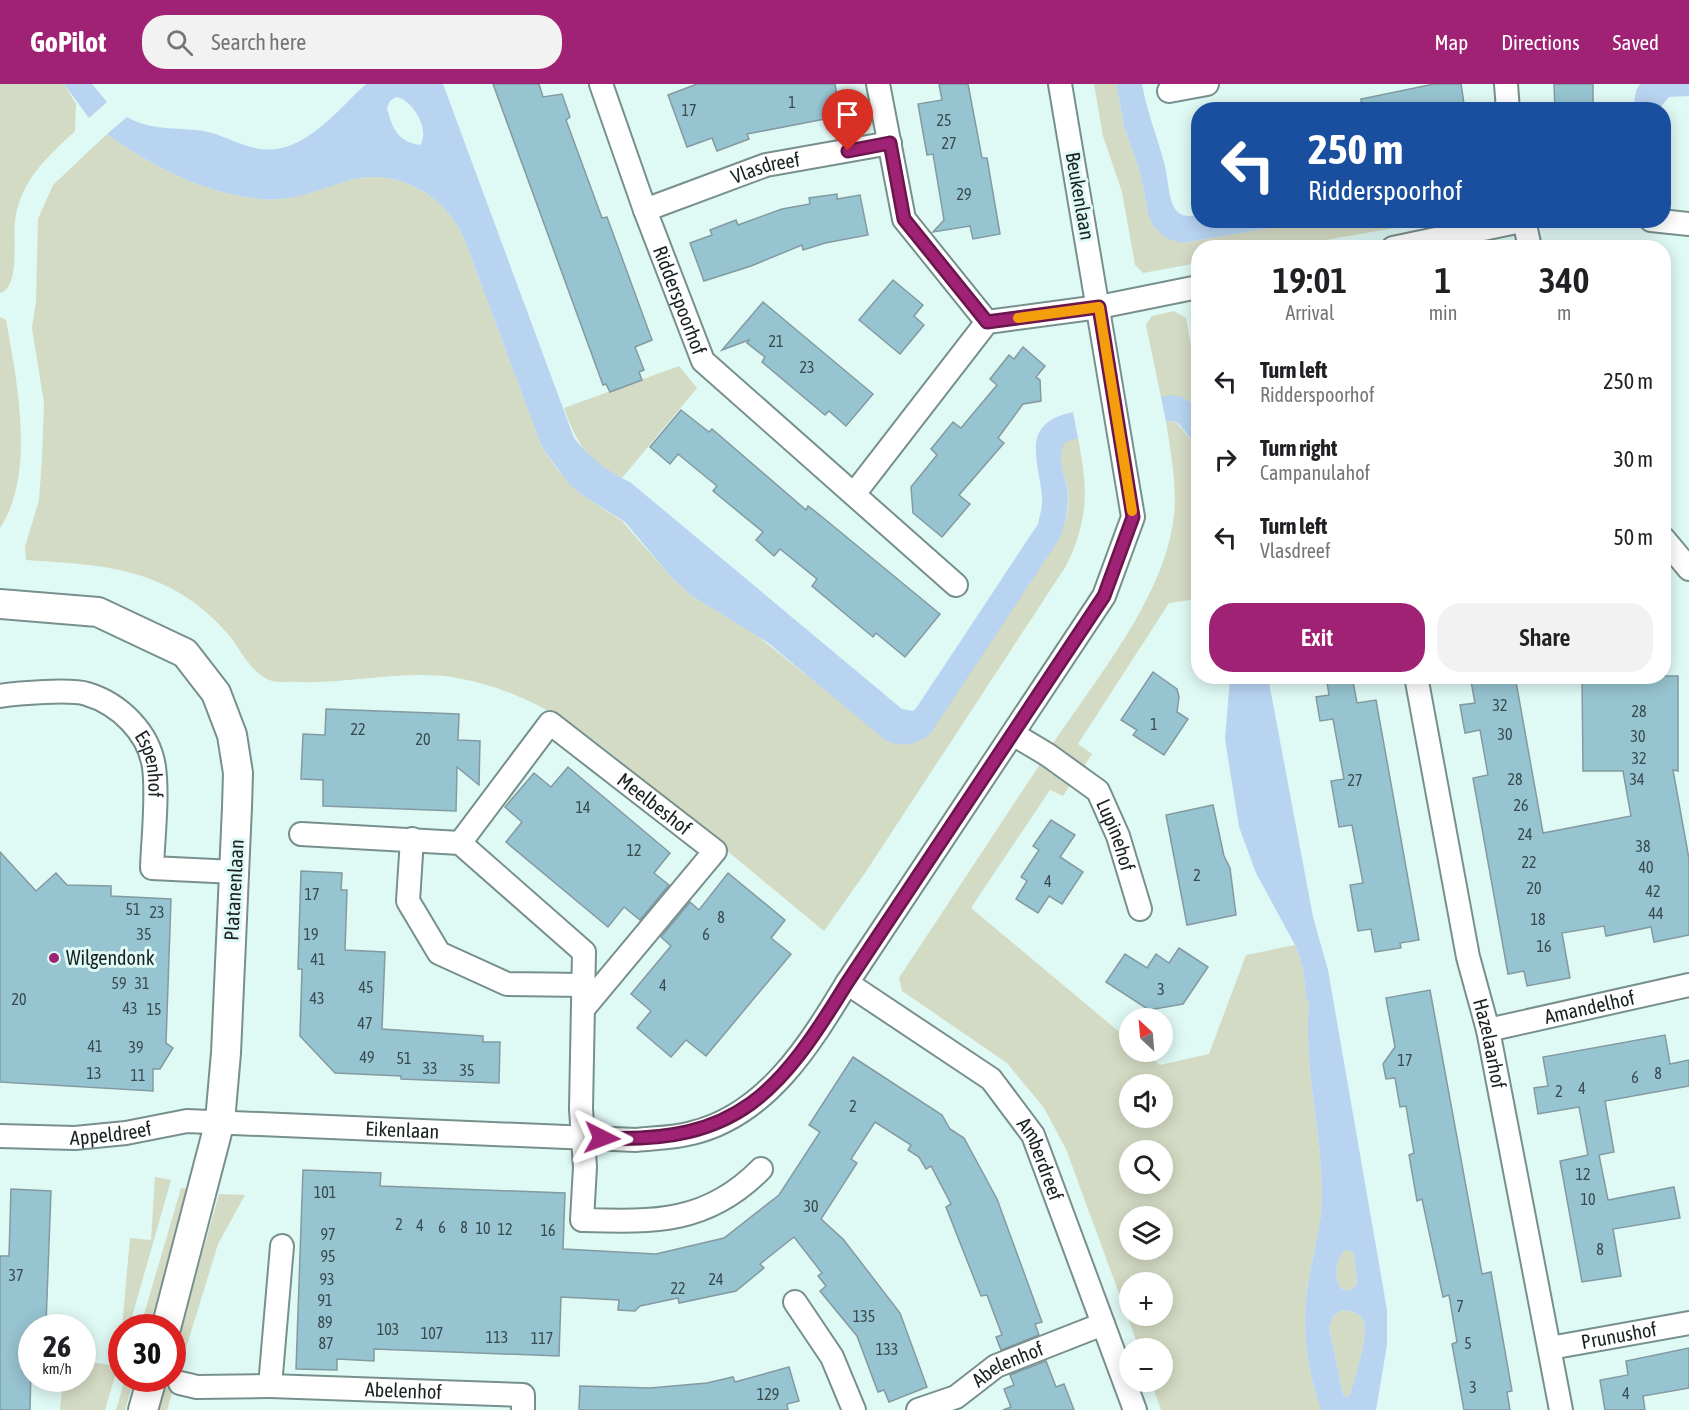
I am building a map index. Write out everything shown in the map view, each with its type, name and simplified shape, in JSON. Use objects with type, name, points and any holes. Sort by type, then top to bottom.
[{"type":"street","name":"Ridderspoorhof","points":[[601,84],[645,210],[703,361],[956,585]]},
{"type":"street","points":[[878,84],[904,219],[987,322]]},
{"type":"street","name":"Beukenlaan","points":[[1060,84],[1099,307]]},
{"type":"street","points":[[1169,91],[1207,84]]},
{"type":"street","points":[[1506,84],[1507,102]]},
{"type":"street","name":"Vlasdreef","points":[[645,210],[766,165],[890,143]]},
{"type":"street","points":[[1671,222],[1689,224]]},
{"type":"street","points":[[1432,240],[1491,228]]},
{"type":"street","points":[[854,494],[987,322],[1099,307],[1191,288]]},
{"type":"street","name":"Eikenlaan","points":[[220,1121],[636,1140],[692,1133],[733,1117],[768,1091],[808,1046],[847,983],[1104,596],[1133,517],[1099,307]]},
{"type":"street","name":"Platanenlaan","points":[[0,604],[98,612],[185,653],[216,693],[232,735],[238,772],[235,872],[226,1053],[220,1121],[170,1314]]},
{"type":"street","name":"Hazelaarhof","points":[[1417,684],[1468,957],[1488,1030],[1561,1410]]},
{"type":"street","name":"Espenhof","points":[[0,696],[84,693],[102,699],[121,712],[136,726],[148,745],[154,768],[152,868],[235,872]]},
{"type":"street","name":"Meelbeshof","points":[[460,843],[550,723],[715,851],[584,997]]},
{"type":"street","name":"Lupinehof","points":[[1013,734],[1048,755],[1098,791],[1118,836],[1140,909]]},
{"type":"street","points":[[301,834],[460,843],[584,952],[581,1109],[585,1138],[582,1220],[638,1221],[692,1214],[735,1193],[761,1169]]},
{"type":"street","points":[[412,839],[408,901],[439,953],[507,984],[584,997]]},
{"type":"street","name":"Amberdreef","points":[[847,983],[991,1079],[1032,1135],[1135,1410]]},
{"type":"street","name":"Amandelhof","points":[[1488,1030],[1689,985]]},
{"type":"street","name":"Appeldreef","points":[[0,1136],[75,1138],[126,1133],[188,1121],[220,1121]]},
{"type":"street","points":[[270,1386],[282,1246]]},
{"type":"street","points":[[795,1302],[832,1357],[854,1410]]},
{"type":"street","name":"Prunushof","points":[[1550,1348],[1689,1323]]},
{"type":"street","name":"Abelenhof","points":[[918,1410],[956,1397],[996,1366],[1103,1324]]},
{"type":"street","name":"Abelenhof","points":[[186,1384],[196,1387],[270,1386],[523,1395],[522,1410]]},
{"type":"street","points":[[143,1410],[148,1392]]},
{"type":"green space","points":[[0,84],[64,84],[76,104],[75,131],[45,160],[23,194],[15,221],[13,273],[6,289],[0,293]]},
{"type":"green space","points":[[1094,84],[1116,84],[1124,126],[1140,172],[1148,213],[1182,243],[1191,241],[1191,264],[1143,273],[1135,265],[1122,192],[1103,136]]},
{"type":"green space","points":[[107,134],[142,157],[180,177],[221,192],[241,196],[262,199],[285,198],[368,177],[401,181],[431,197],[444,208],[463,236],[542,447],[557,469],[582,495],[622,521],[672,578],[692,596],[756,635],[892,743],[1060,538],[1067,515],[1068,498],[1060,451],[1065,442],[1078,438],[1085,488],[1083,518],[1074,549],[1066,566],[865,873],[824,931],[609,752],[582,732],[523,698],[491,686],[438,676],[399,676],[318,682],[272,681],[252,667],[228,634],[206,612],[183,595],[160,583],[110,568],[26,560],[25,547],[39,500],[44,403],[32,328],[36,301],[38,219],[53,185]]},
{"type":"green space","points":[[1271,228],[1394,228],[1326,240],[1200,240]]},
{"type":"green space","points":[[1174,311],[1186,318],[1191,347],[1191,402],[1171,396],[1161,397],[1146,325],[1152,316]]},
{"type":"green space","points":[[0,317],[6,320],[15,371],[21,427],[21,455],[18,481],[11,506],[0,528]]},
{"type":"green space","points":[[679,366],[697,388],[622,478],[600,465],[579,441],[564,408]]},
{"type":"green space","points":[[1175,421],[1191,440],[1191,600],[1169,603],[1078,744],[1092,754],[1084,766],[1052,745],[1124,638],[1156,580],[1167,551],[1173,522],[1174,485],[1166,422]]},
{"type":"green space","points":[[1040,764],[1071,784],[1063,796],[1050,790],[971,908],[1119,1032],[1119,1062],[1156,1062],[1160,1065],[1209,1054],[1246,955],[1295,945],[1303,967],[1306,998],[1309,1002],[1308,1051],[1321,1170],[1321,1217],[1308,1284],[1305,1332],[1312,1379],[1321,1410],[1161,1410],[1155,1392],[1173,1392],[1173,1338],[1135,1338],[1131,1326],[1173,1326],[1173,1272],[1119,1272],[1119,1293],[1066,1149],[1044,1108],[1007,1063],[902,991],[899,978]]},
{"type":"green space","points":[[155,1177],[171,1180],[133,1314],[123,1314],[130,1238],[151,1240]]},
{"type":"green space","points":[[181,1188],[189,1189],[153,1314],[144,1314]]},
{"type":"green space","points":[[219,1194],[245,1195],[218,1244],[186,1348],[185,1314]]},
{"type":"green space","points":[[1346,1249],[1354,1253],[1357,1285],[1348,1291],[1340,1288],[1337,1272],[1338,1262]]},
{"type":"green space","points":[[1342,1310],[1359,1315],[1365,1327],[1358,1368],[1350,1395],[1346,1397],[1343,1394],[1329,1327],[1333,1316]]},
{"type":"green space","points":[[96,1363],[108,1365],[108,1392],[110,1392],[105,1410],[60,1410],[62,1392],[96,1392]]},
{"type":"green space","points":[[121,1392],[130,1392],[125,1410],[116,1410]]},
{"type":"green space","points":[[163,1392],[173,1392],[167,1410],[158,1410]]},
{"type":"water","points":[[64,84],[92,84],[107,102],[89,118]]},
{"type":"water","points":[[366,84],[443,84],[574,438],[599,463],[630,482],[902,709],[913,711],[917,707],[1038,524],[1042,499],[1036,456],[1039,433],[1045,424],[1056,417],[1073,412],[1078,438],[1066,442],[1062,448],[1061,461],[1068,496],[1066,517],[1060,538],[930,734],[919,741],[903,745],[885,740],[767,642],[692,596],[672,578],[625,522],[582,495],[568,483],[542,447],[463,236],[444,208],[431,197],[401,181],[368,177],[285,199],[241,196],[221,192],[180,177],[142,157],[107,134],[127,117],[145,125],[203,131],[255,148],[272,150],[302,140],[330,119]],"holes":[[[396,97],[414,109],[418,116],[423,131],[420,145],[406,141],[397,133],[391,122],[387,108],[390,101]]]},
{"type":"water","points":[[1116,84],[1142,84],[1165,166],[1170,198],[1179,213],[1191,216],[1191,228],[1271,228],[1182,243],[1166,238],[1153,226],[1148,213],[1140,172],[1124,126]]},
{"type":"water","points":[[1640,84],[1689,84],[1689,96],[1669,97],[1665,102],[1634,102]]},
{"type":"water","points":[[1171,395],[1182,397],[1191,403],[1191,439],[1175,421],[1166,422],[1161,397]]},
{"type":"water","points":[[1229,684],[1269,684],[1313,917],[1328,970],[1387,1310],[1387,1345],[1376,1410],[1321,1410],[1312,1379],[1305,1316],[1308,1284],[1321,1217],[1322,1194],[1308,1051],[1309,1003],[1306,998],[1303,967],[1295,945],[1256,873],[1239,827],[1225,739]],"holes":[[[1346,1249],[1354,1253],[1357,1285],[1348,1291],[1340,1288],[1338,1283],[1338,1262]],[[1342,1310],[1359,1315],[1365,1327],[1358,1368],[1350,1395],[1346,1397],[1343,1394],[1329,1327],[1333,1316]]]},
{"type":"building","points":[[493,84],[539,84],[543,97],[562,94],[570,117],[566,120],[602,218],[607,217],[652,340],[635,347],[644,370],[639,372],[642,380],[610,392],[606,384],[603,385]]},
{"type":"building","points":[[697,84],[835,84],[841,116],[747,134],[749,139],[717,151],[712,138],[687,147],[668,95]]},
{"type":"building","points":[[939,84],[968,84],[982,158],[987,158],[1000,234],[973,239],[970,226],[933,232],[944,220],[933,154],[927,155],[918,104],[942,100]]},
{"type":"building","points":[[1434,84],[1461,84],[1464,102],[1361,102],[1361,99]]},
{"type":"building","points":[[1554,84],[1593,84],[1593,102],[1555,102]]},
{"type":"building","points":[[837,194],[837,199],[860,195],[868,235],[825,243],[803,250],[802,245],[751,266],[704,281],[690,243],[712,235],[710,230],[736,220],[738,225],[782,209],[810,204],[809,198]]},
{"type":"building","points":[[893,280],[923,305],[914,316],[924,325],[900,354],[859,320]]},
{"type":"building","points":[[763,302],[873,394],[846,426],[829,411],[825,415],[762,362],[765,357],[747,343],[749,340],[722,350]]},
{"type":"building","points":[[1023,347],[1045,366],[1036,377],[1040,380],[1041,401],[1023,404],[998,438],[1004,443],[959,495],[970,504],[942,537],[913,513],[911,487],[937,455],[931,449],[953,422],[961,428],[997,385],[990,379],[1009,355],[1014,359]]},
{"type":"building","points":[[681,410],[709,432],[712,429],[806,510],[808,506],[940,614],[905,657],[876,633],[873,637],[812,586],[817,579],[780,549],[774,556],[756,540],[763,532],[713,491],[717,486],[678,454],[670,464],[650,447]]},
{"type":"building","points":[[1153,672],[1177,689],[1179,697],[1177,712],[1188,719],[1164,755],[1133,735],[1137,730],[1121,720]]},
{"type":"building","points":[[1671,676],[1678,676],[1678,771],[1673,770],[1689,859],[1689,935],[1654,942],[1651,927],[1606,936],[1604,926],[1562,933],[1570,978],[1527,986],[1524,971],[1508,974],[1473,778],[1488,775],[1480,730],[1465,733],[1460,705],[1475,703],[1471,684],[1516,684],[1543,833],[1631,816],[1623,771],[1583,771],[1582,684],[1671,684]]},
{"type":"building","points":[[1327,684],[1353,684],[1357,703],[1376,700],[1419,940],[1400,943],[1401,948],[1375,952],[1371,929],[1358,931],[1350,885],[1363,883],[1352,825],[1339,827],[1331,781],[1344,779],[1333,719],[1320,721],[1316,697],[1329,695]]},
{"type":"building","points":[[326,709],[459,714],[458,740],[480,741],[479,785],[457,767],[456,811],[323,806],[323,780],[301,779],[303,734],[325,735]]},
{"type":"building","points":[[568,767],[670,853],[654,873],[669,885],[640,920],[624,907],[608,927],[506,842],[522,822],[505,807],[534,773],[551,787]]},
{"type":"building","points":[[1213,805],[1224,856],[1230,868],[1236,915],[1187,925],[1166,815]]},
{"type":"building","points":[[1051,820],[1075,835],[1060,857],[1083,872],[1062,904],[1049,896],[1038,913],[1016,899],[1027,881],[1021,877],[1039,850],[1033,846]]},
{"type":"building","points":[[0,852],[36,891],[56,873],[67,885],[111,886],[111,896],[171,899],[166,1043],[173,1048],[160,1069],[153,1069],[153,1091],[0,1082]]},
{"type":"building","points":[[301,871],[342,873],[341,890],[347,890],[345,950],[385,952],[382,1029],[483,1036],[483,1042],[500,1042],[499,1083],[401,1079],[401,1076],[335,1073],[300,1036],[302,969],[298,969]]},
{"type":"building","points":[[728,873],[785,920],[771,938],[791,954],[706,1056],[686,1040],[671,1057],[637,1028],[651,1011],[631,994],[671,946],[661,937],[690,902],[699,910]]},
{"type":"building","points":[[1179,948],[1208,967],[1183,1004],[1146,1008],[1106,982],[1125,954],[1147,968],[1156,954],[1169,963]]},
{"type":"building","points":[[1430,990],[1482,1274],[1491,1272],[1512,1391],[1507,1392],[1510,1410],[1464,1410],[1452,1344],[1457,1342],[1449,1295],[1443,1297],[1422,1199],[1417,1201],[1409,1155],[1414,1153],[1406,1106],[1400,1107],[1395,1078],[1386,1079],[1383,1064],[1395,1047],[1386,998]]},
{"type":"building","points":[[1665,1035],[1670,1064],[1689,1060],[1689,1086],[1605,1101],[1614,1152],[1599,1155],[1608,1200],[1674,1187],[1680,1218],[1613,1229],[1621,1276],[1582,1282],[1560,1161],[1588,1155],[1579,1107],[1538,1114],[1534,1088],[1548,1086],[1543,1057]]},
{"type":"building","points":[[853,1057],[942,1115],[950,1129],[964,1138],[997,1199],[1042,1322],[1035,1324],[1039,1335],[1001,1350],[996,1337],[1002,1335],[987,1295],[981,1296],[946,1207],[951,1204],[931,1166],[926,1169],[919,1157],[908,1150],[911,1145],[875,1122],[851,1159],[857,1163],[821,1219],[843,1239],[900,1313],[927,1387],[889,1402],[884,1390],[878,1392],[857,1336],[820,1291],[826,1286],[818,1276],[822,1273],[794,1237],[760,1264],[764,1268],[736,1291],[679,1303],[678,1298],[640,1306],[635,1311],[618,1310],[619,1300],[561,1297],[559,1356],[374,1349],[374,1361],[337,1359],[337,1370],[296,1369],[303,1170],[381,1173],[380,1186],[565,1193],[563,1249],[656,1254],[724,1238],[779,1195],[820,1132],[809,1125]]},
{"type":"building","points":[[11,1189],[51,1191],[46,1314],[18,1314],[18,1392],[30,1392],[30,1410],[0,1410],[0,1256],[9,1256]]},
{"type":"building","points":[[1689,1348],[1689,1388],[1643,1396],[1645,1410],[1605,1410],[1600,1380],[1628,1375],[1626,1361]]},
{"type":"building","points":[[1046,1361],[1056,1387],[1064,1384],[1074,1410],[1003,1410],[1011,1407],[1004,1389],[1014,1385],[1010,1375]]},
{"type":"building","points":[[789,1367],[799,1401],[787,1404],[788,1410],[579,1410],[580,1386],[650,1388],[707,1383],[733,1377],[735,1382]]},
{"type":"slow traffic","points":[[1018,318],[1099,307],[1132,511]]},
{"type":"place","name":"Wilgendonk","points":[[54,958]]},
{"type":"route","points":[[602,1138],[636,1140],[692,1133],[733,1117],[768,1091],[808,1046],[847,983],[1104,596],[1133,517],[1099,307],[987,322],[904,219],[890,143],[848,151]]}]
